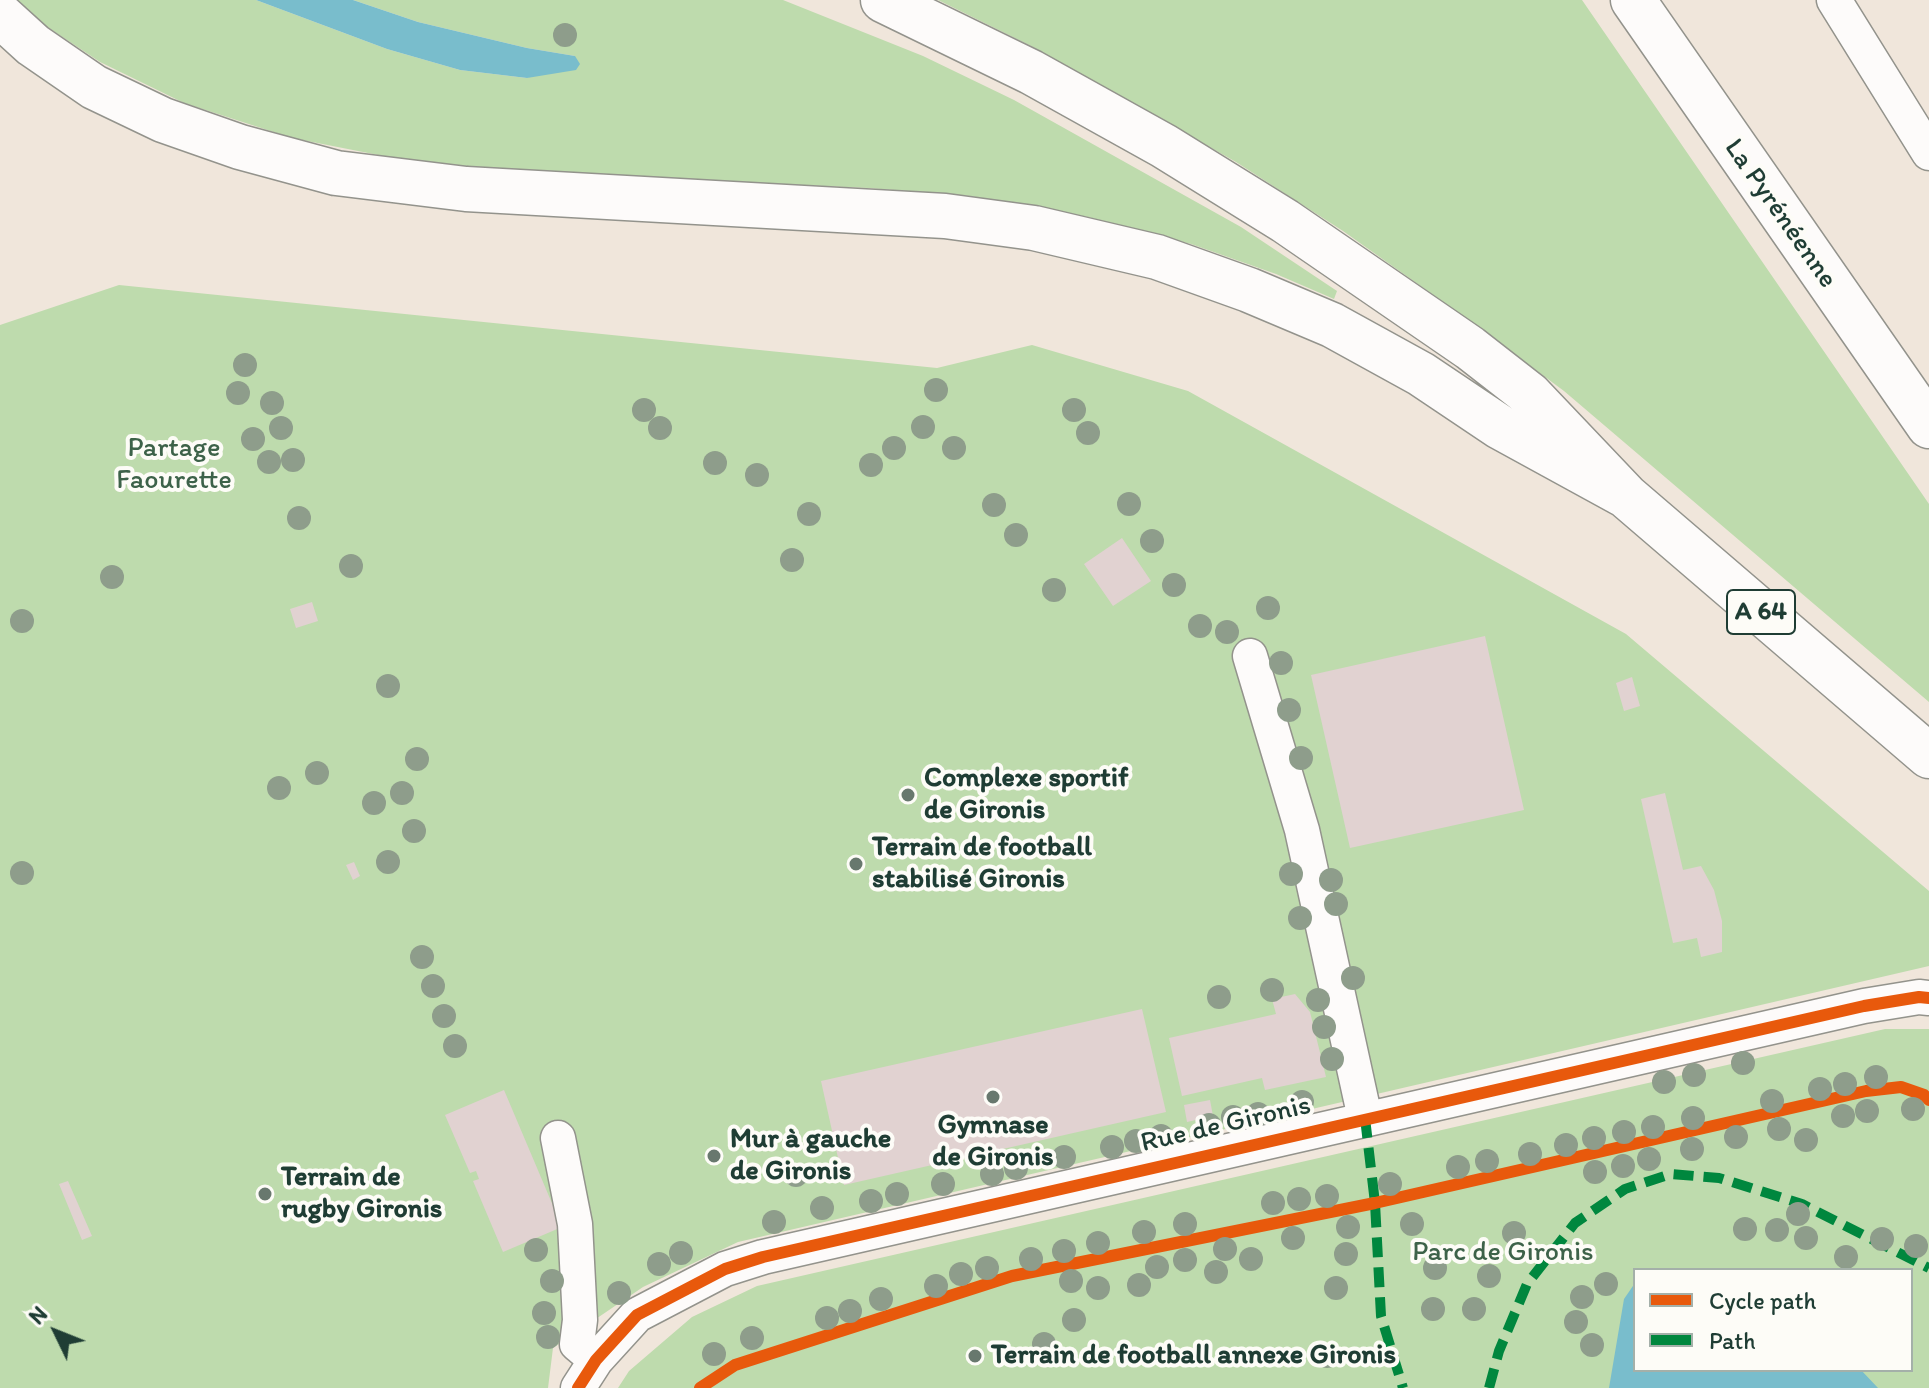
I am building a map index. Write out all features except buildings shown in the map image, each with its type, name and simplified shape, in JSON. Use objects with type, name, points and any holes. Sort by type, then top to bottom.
[{"type":"highway","points":[[883,0],[1031,72],[1164,146],[1285,221],[1470,348],[1529,394],[1626,496]]},
{"type":"highway","name":"La Pyrénéenne","points":[[1633,0],[1929,426]]},
{"type":"highway","points":[[0,15],[33,45],[94,87],[163,120],[240,147],[336,173],[466,189],[945,216],[1034,228],[1157,257],[1249,290],[1332,325],[1421,374],[1500,427],[1626,496]]},
{"type":"highway","name":"A 64","points":[[1626,496],[1929,756]]},
{"type":"street","points":[[1834,0],[1929,153]]},
{"type":"street","points":[[1250,656],[1302,830],[1365,1118]]},
{"type":"street","name":"Rue de Gironis","points":[[591,1379],[613,1363],[681,1291],[725,1269],[763,1257],[1864,1006],[1929,998]]},
{"type":"street","points":[[558,1138],[575,1224],[580,1320],[577,1344],[591,1379]]},
{"type":"green space","points":[[17,0],[256,0],[387,49],[460,70],[527,78],[575,56],[418,22],[353,0],[783,0],[923,56],[1014,100],[1241,227],[1337,291],[1334,299],[1276,274],[1191,244],[1088,217],[970,196],[424,164],[292,138],[184,103],[100,62],[43,24]]},
{"type":"green space","points":[[938,0],[1582,0],[1929,504],[1929,702],[1564,391],[1343,231],[1236,162],[1033,47]]},
{"type":"green space","name":"Complexe sportif de Gironis","points":[[119,285],[937,368],[1032,345],[1188,391],[1626,634],[1929,891],[1929,966],[738,1242],[643,1287],[553,1348],[548,1388],[0,1388],[0,325]]},
{"type":"green space","name":"Parc de Gironis","points":[[1885,1029],[1929,1029],[1929,1388],[618,1388],[629,1371],[692,1317],[757,1286]]},
{"type":"water","points":[[256,0],[353,0],[418,22],[575,56],[580,64],[576,70],[527,78],[460,70],[387,49]]},
{"type":"water","points":[[1633,1286],[1633,1372],[1863,1372],[1878,1388],[1609,1388],[1624,1299]]},
{"type":"marked path","points":[[1365,1118],[1375,1203],[1381,1316],[1403,1388]]},
{"type":"marked path","points":[[1489,1388],[1499,1351],[1527,1284],[1575,1223],[1625,1189],[1671,1174],[1719,1178],[1802,1204],[1929,1268]]},
{"type":"cycle path","points":[[578,1388],[596,1360],[637,1315],[725,1269],[763,1257],[1864,1006],[1929,998]]},
{"type":"cycle path","points":[[700,1388],[735,1365],[1012,1276],[1375,1203],[1866,1091],[1901,1087],[1924,1095],[1929,1100]]},
{"type":"place","name":"Complexe sportif de Gironis","points":[[908,795]]},
{"type":"place","name":"Terrain de football stabilisé Gironis","points":[[856,864]]},
{"type":"place","name":"Gymnase de Gironis","points":[[993,1097]]},
{"type":"place","name":"Mur à gauche de Gironis","points":[[714,1156]]},
{"type":"place","name":"Terrain de rugby Gironis","points":[[265,1194]]},
{"type":"place","name":"Terrain de football annexe Gironis","points":[[975,1356]]},
{"type":"park label","name":"Partage Faourette","points":[[174,465]]}]
